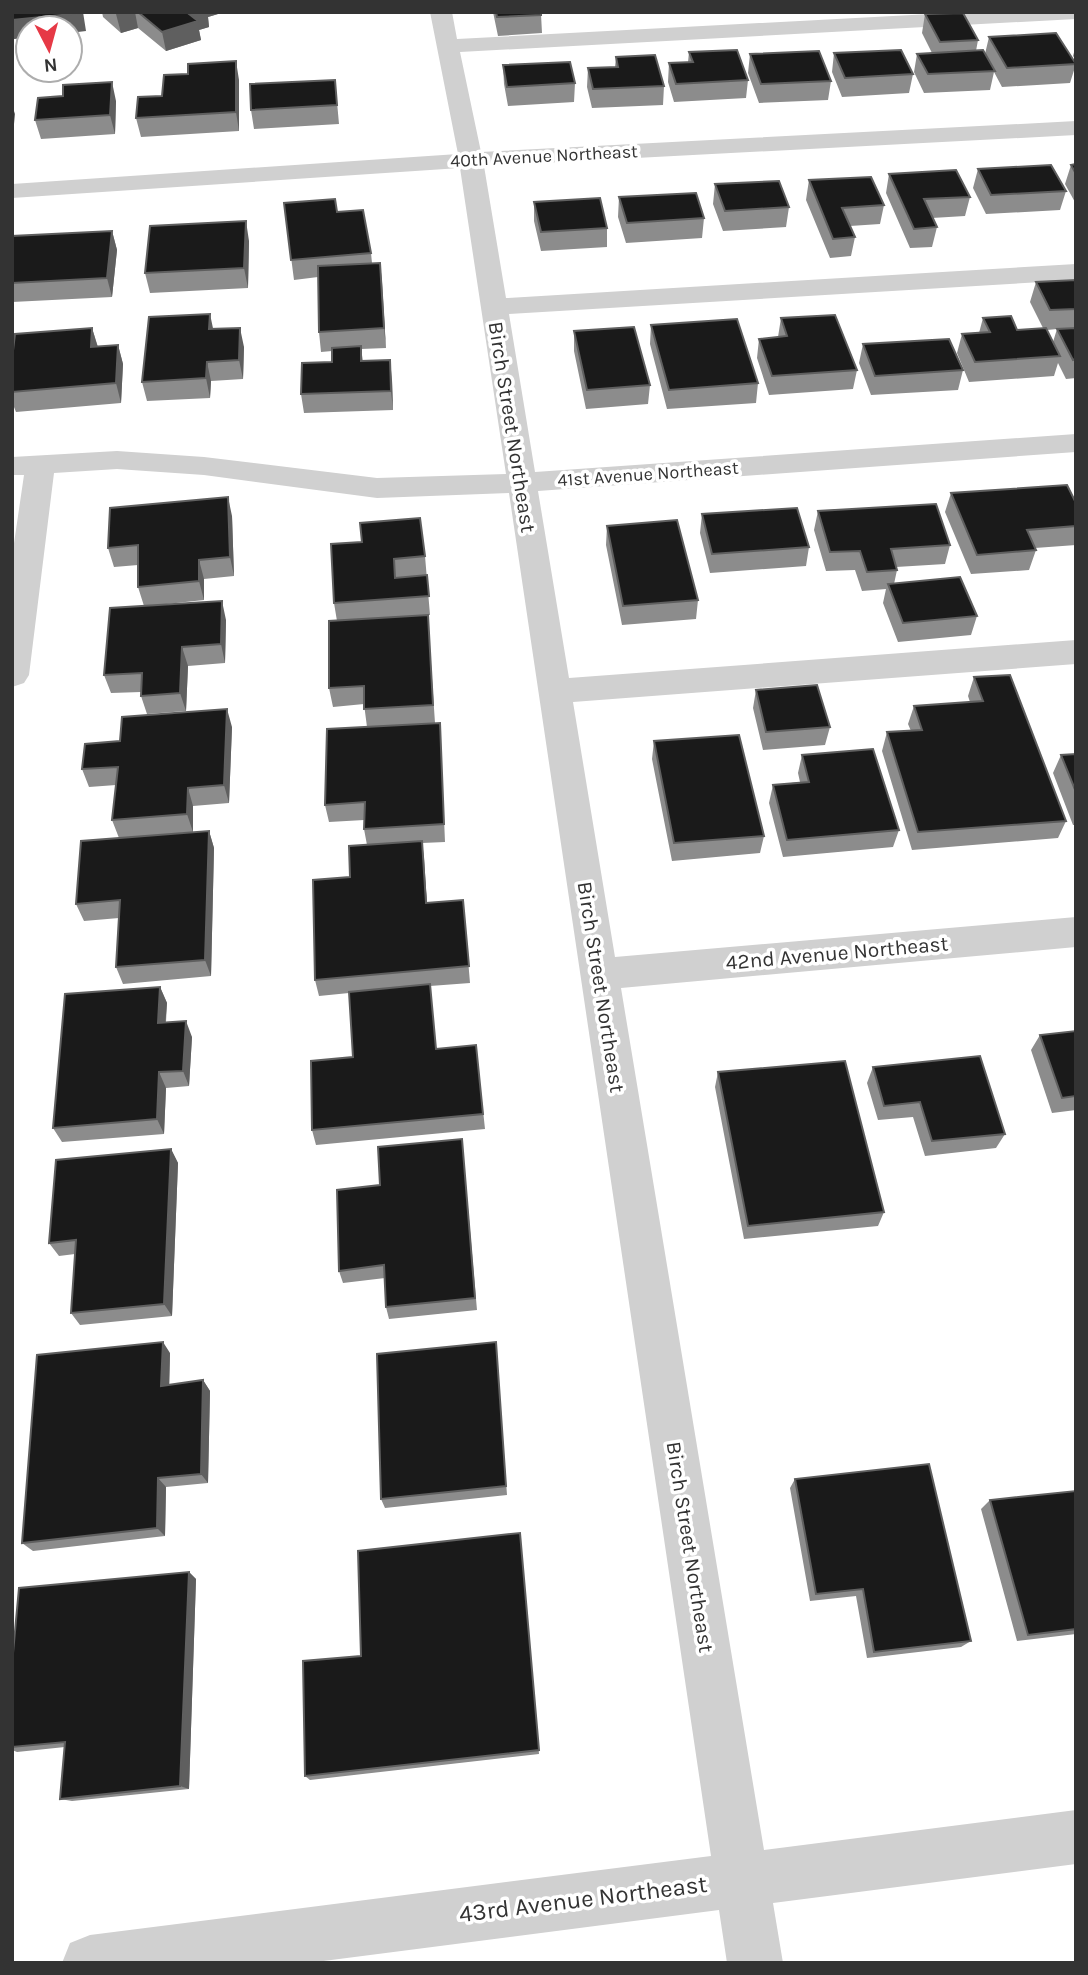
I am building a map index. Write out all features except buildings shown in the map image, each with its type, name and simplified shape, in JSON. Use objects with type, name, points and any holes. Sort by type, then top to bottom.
[{"type":"street","points":[[445,29],[1076,13]]},
{"type":"street","name":"Birch Street Northeast","points":[[445,29],[471,160],[755,1963]]},
{"type":"street","name":"40th Avenue Northeast","points":[[12,191],[471,160],[1076,128]]},
{"type":"street","points":[[493,307],[1076,272]]},
{"type":"street","name":"41st Avenue Northeast","points":[[26,465],[117,460],[204,466],[377,488],[520,483],[1076,443]]},
{"type":"street","points":[[12,675],[26,465]]},
{"type":"street","points":[[555,691],[1076,652]]},
{"type":"street","name":"42nd Avenue Northeast","points":[[598,974],[1076,932]]},
{"type":"street","name":"43rd Avenue Northeast","points":[[90,1963],[1076,1837]]}]
